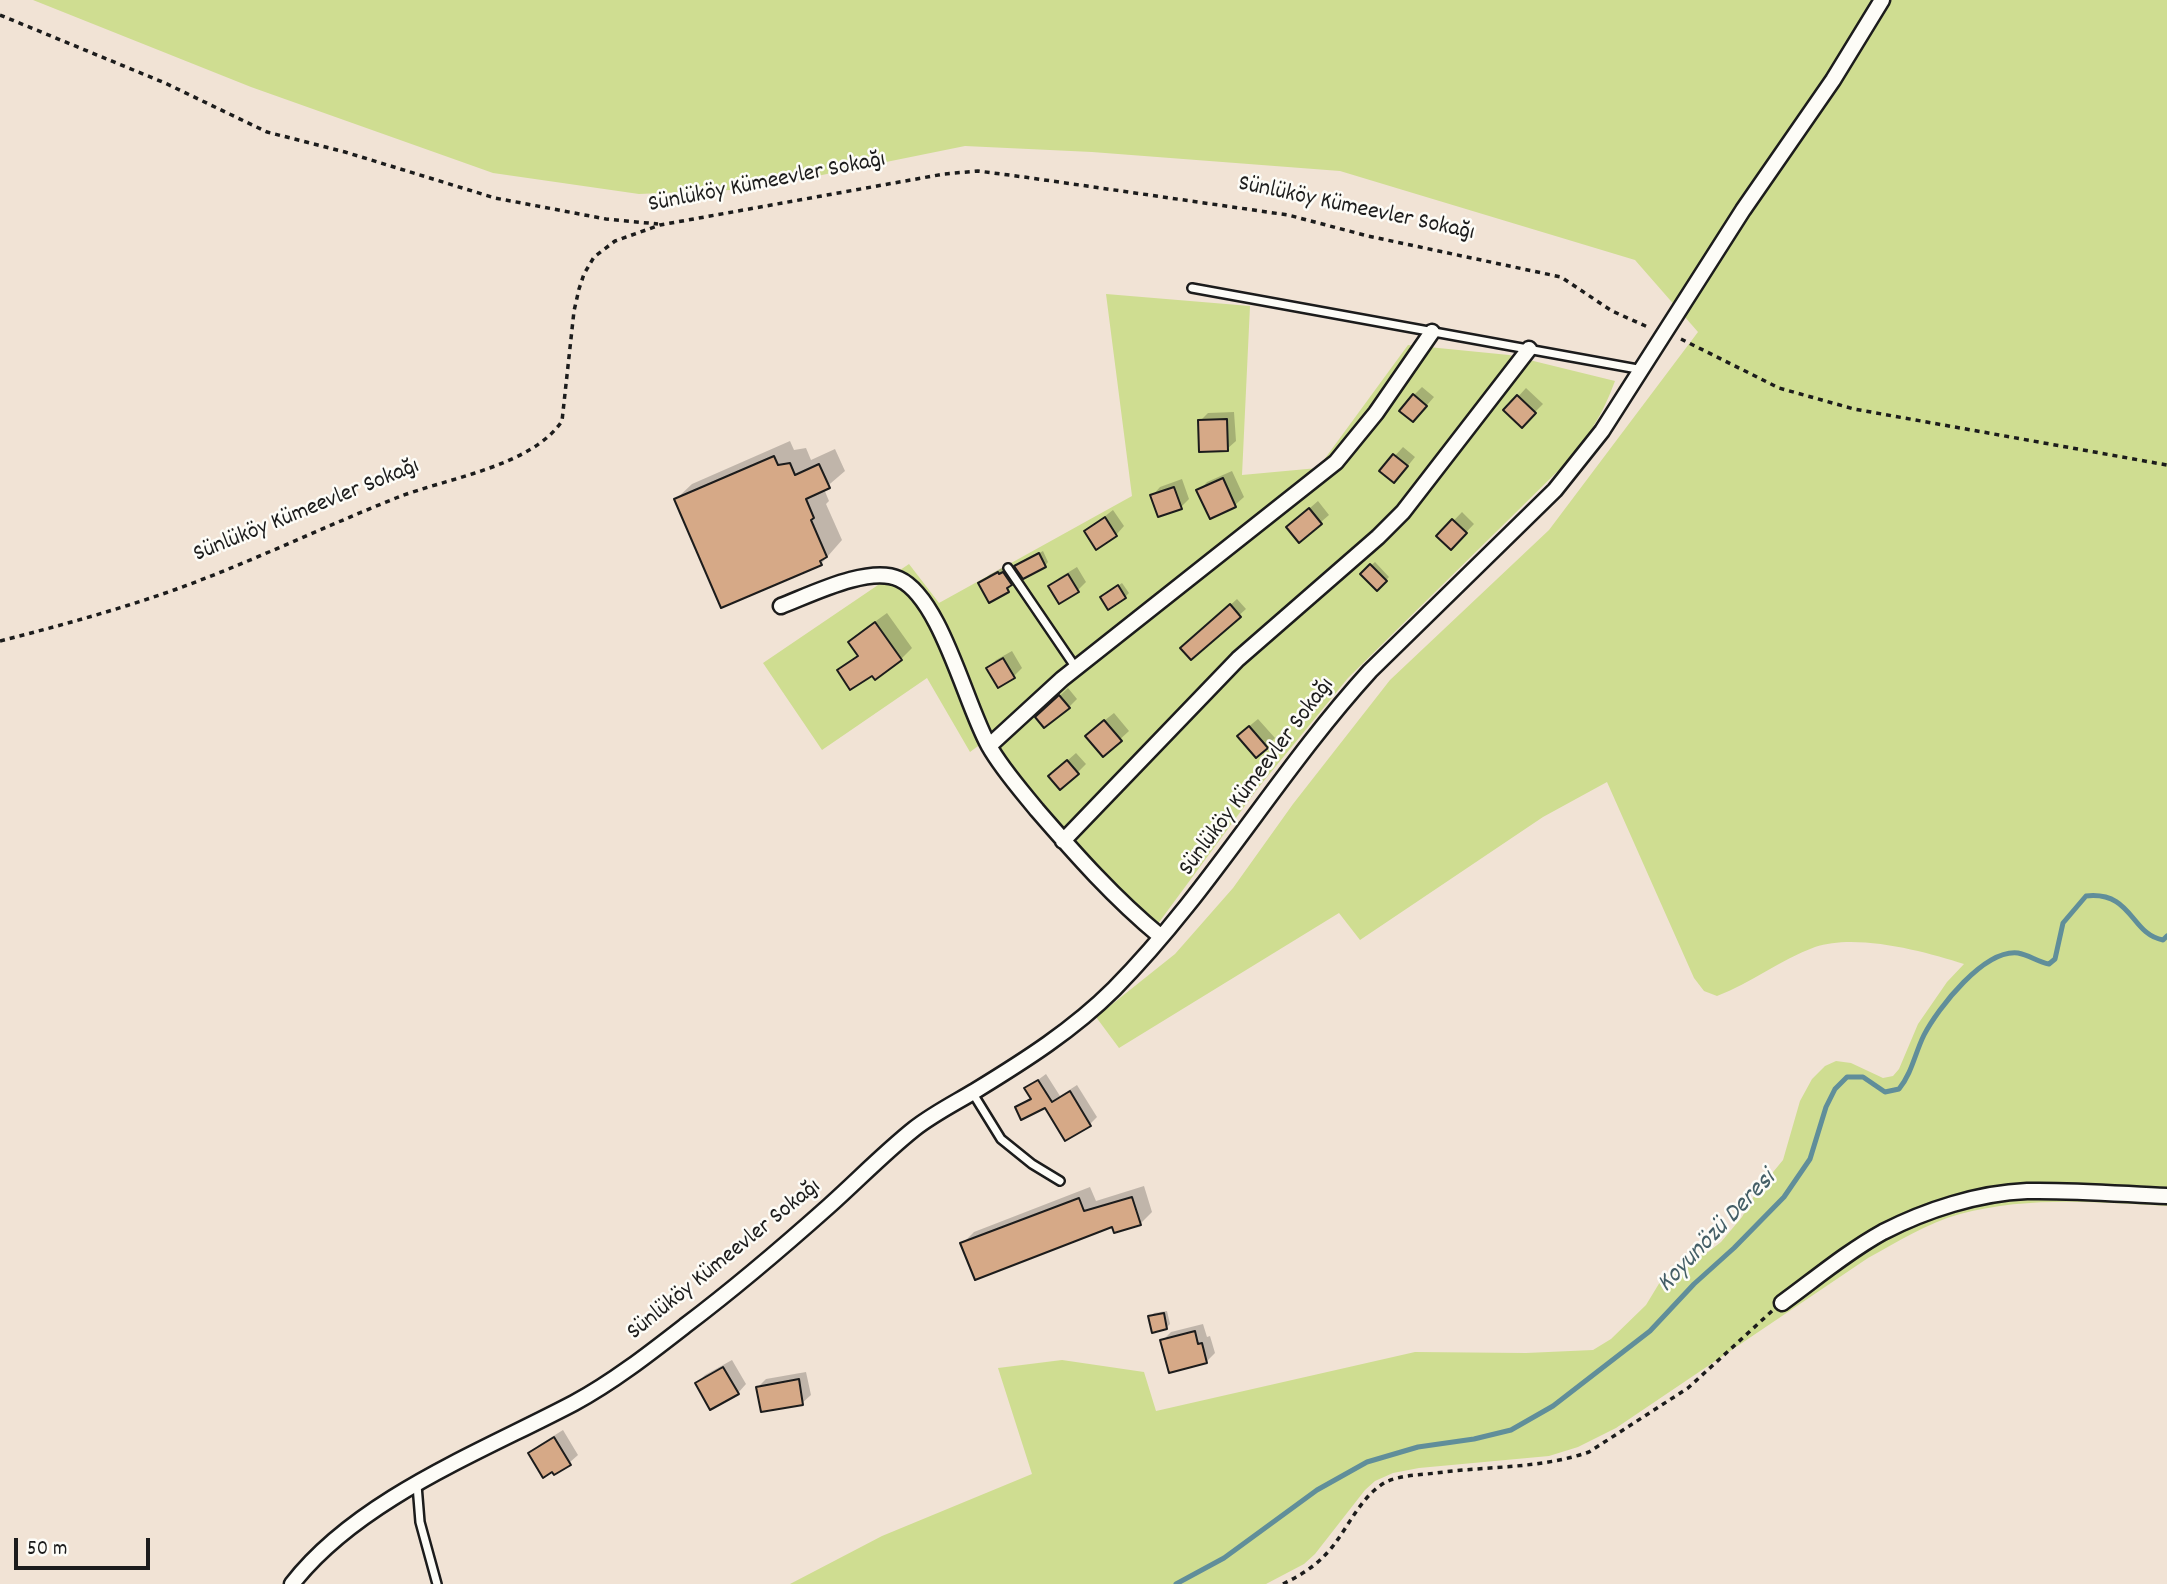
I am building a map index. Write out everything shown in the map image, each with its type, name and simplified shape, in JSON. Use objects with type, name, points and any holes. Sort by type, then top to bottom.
[{"type":"street","name":"Sünlüköy Kümeevler Sokağı","points":[[292,1584],[318,1555],[349,1528],[417,1485],[577,1401],[638,1361],[774,1253],[918,1127],[1042,1048],[1093,1010],[1140,962],[1195,897],[1308,743],[1342,702],[1370,671],[1555,489],[1602,431],[1743,210],[1833,80],[1882,0]]},
{"type":"street","points":[[989,746],[1076,668],[1336,462],[1376,413],[1433,332]]},
{"type":"street","points":[[1063,841],[1238,659],[1395,520],[1529,349]]},
{"type":"street","points":[[781,606],[836,585],[867,577],[888,576],[898,578],[909,585],[952,653],[979,727],[1011,778],[1063,841],[1120,902],[1160,936]]},
{"type":"street","points":[[1782,1303],[1881,1234],[1908,1220],[1944,1207],[1989,1196],[2026,1191],[2167,1196]]},
{"type":"lane","points":[[1192,288],[1643,370]]},
{"type":"lane","points":[[1009,568],[1076,668]]},
{"type":"lane","points":[[972,1093],[1001,1139],[1032,1164],[1060,1181]]},
{"type":"lane","points":[[417,1485],[427,1555],[437,1584]]},
{"type":"path","points":[[0,15],[165,83],[244,123],[275,135],[345,152],[495,198],[606,219],[660,225]]},
{"type":"path","name":"Sünlüköy Kümeevler Sokağı","points":[[0,641],[116,610],[175,589],[420,489],[508,462],[537,445],[555,432],[562,421],[574,311],[584,274],[594,257],[615,241],[660,225],[944,174],[978,172],[1012,175],[1288,215],[1368,236],[1561,277],[1612,311],[1666,332]]},
{"type":"path","points":[[1666,332],[1779,388],[1818,400],[1854,409],[2167,465]]},
{"type":"path","points":[[1283,1584],[1306,1573],[1317,1564],[1369,1496],[1389,1481],[1447,1471],[1545,1462],[1589,1452],[1688,1388],[1782,1303]]},
{"type":"green space","points":[[33,0],[2167,0],[2167,1206],[2089,1202],[2037,1203],[1985,1208],[1936,1222],[1868,1258],[1616,1428],[1578,1447],[1549,1456],[1419,1468],[1393,1473],[1375,1481],[1315,1554],[1304,1564],[1266,1584],[790,1584],[882,1536],[1032,1474],[998,1368],[1062,1360],[1144,1372],[1156,1411],[1415,1352],[1526,1353],[1593,1350],[1611,1339],[1646,1305],[1660,1282],[1673,1269],[1708,1252],[1721,1242],[1742,1217],[1755,1194],[1783,1160],[1800,1101],[1812,1079],[1825,1066],[1836,1061],[1851,1063],[1883,1078],[1893,1076],[1899,1069],[1918,1024],[1947,982],[1964,964],[1890,945],[1832,943],[1802,952],[1717,996],[1704,991],[1694,978],[1607,782],[1543,817],[1360,940],[1339,913],[1119,1048],[1096,1017],[1175,954],[1233,888],[1293,804],[1390,680],[1549,530],[1698,332],[1635,260],[1340,171],[1092,152],[965,146],[753,189],[639,194],[493,173],[251,87]]},
{"type":"green space","points":[[1106,294],[1250,306],[1242,475],[1318,468],[1408,345],[1509,355],[1615,381],[1595,424],[1566,463],[1348,678],[1258,788],[1157,925],[1076,843],[989,738],[970,752],[927,678],[822,750],[763,663],[909,564],[939,603],[1132,496]]},
{"type":"building","points":[[1413,394],[1427,406],[1413,422],[1399,411]]},
{"type":"building","points":[[1517,395],[1536,413],[1522,428],[1503,410]]},
{"type":"building","points":[[1227,419],[1228,451],[1199,452],[1198,420]]},
{"type":"building","points":[[1393,454],[1408,466],[1394,483],[1379,471]]},
{"type":"building","points":[[774,456],[778,465],[790,463],[795,475],[819,464],[830,488],[806,499],[814,518],[811,520],[827,557],[820,561],[822,565],[721,608],[674,499]]},
{"type":"building","points":[[1223,478],[1236,507],[1210,519],[1196,490]]},
{"type":"building","points":[[1174,487],[1182,509],[1158,517],[1150,495]]},
{"type":"building","points":[[1309,508],[1322,524],[1299,543],[1286,527]]},
{"type":"building","points":[[1105,517],[1117,536],[1096,550],[1084,531]]},
{"type":"building","points":[[1452,519],[1467,533],[1451,550],[1436,536]]},
{"type":"building","points":[[1039,553],[1046,567],[1023,579],[1014,566]]},
{"type":"building","points":[[1370,564],[1387,581],[1377,591],[1360,574]]},
{"type":"building","points":[[1003,572],[1012,585],[1007,588],[1009,592],[989,603],[978,583]]},
{"type":"building","points":[[1068,574],[1079,592],[1059,604],[1048,586]]},
{"type":"building","points":[[1118,585],[1126,598],[1108,610],[1100,597]]},
{"type":"building","points":[[1230,604],[1241,617],[1191,660],[1180,648]]},
{"type":"building","points":[[875,622],[902,660],[875,680],[872,676],[850,690],[837,670],[858,656],[848,642]]},
{"type":"building","points":[[1003,658],[1015,678],[998,688],[986,668]]},
{"type":"building","points":[[1059,695],[1070,708],[1044,728],[1035,717]]},
{"type":"building","points":[[1104,720],[1122,741],[1103,757],[1085,736]]},
{"type":"building","points":[[1249,726],[1268,748],[1256,758],[1237,736]]},
{"type":"building","points":[[1067,760],[1079,774],[1060,790],[1048,776]]},
{"type":"building","points":[[1038,1080],[1052,1102],[1070,1091],[1091,1126],[1065,1141],[1045,1108],[1021,1120],[1015,1107],[1031,1099],[1024,1088]]},
{"type":"building","points":[[1132,1197],[1141,1225],[1114,1233],[1112,1227],[975,1280],[960,1243],[1079,1198],[1084,1211]]},
{"type":"building","points":[[1164,1313],[1167,1329],[1152,1333],[1148,1316]]},
{"type":"building","points":[[1195,1331],[1198,1344],[1202,1343],[1207,1363],[1169,1373],[1160,1340]]},
{"type":"building","points":[[723,1367],[739,1394],[710,1410],[695,1383]]},
{"type":"building","points":[[799,1379],[803,1405],[761,1412],[756,1387]]},
{"type":"building","points":[[554,1437],[571,1465],[543,1478],[528,1453]]},
{"type":"waterway","name":"Koyunözü Deresi","points":[[1176,1584],[1224,1558],[1317,1490],[1367,1462],[1418,1447],[1474,1439],[1511,1430],[1553,1406],[1650,1331],[1694,1284],[1784,1197],[1810,1159],[1826,1107],[1835,1089],[1847,1077],[1863,1077],[1885,1092],[1899,1089],[1931,1024],[1964,982],[1991,960],[2005,954],[2018,953],[2049,964],[2055,959],[2063,923],[2086,896],[2101,896],[2113,900],[2152,936],[2163,940],[2167,936]]}]
